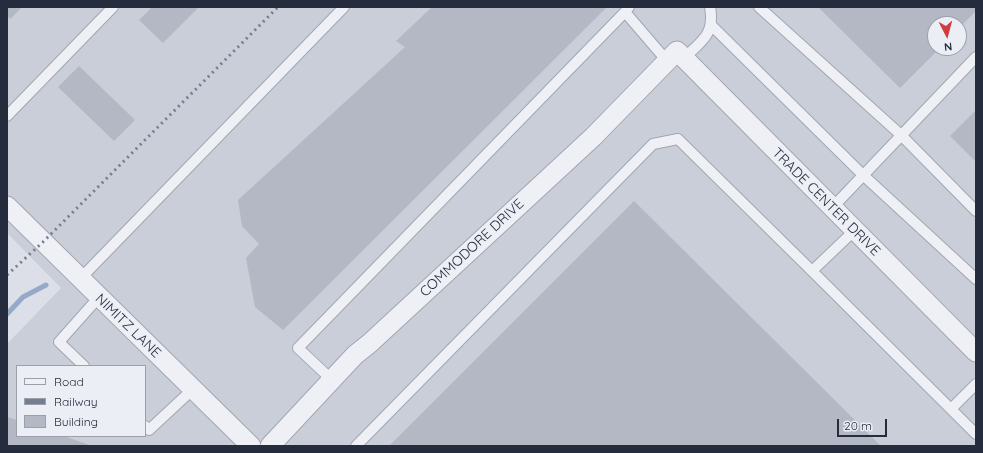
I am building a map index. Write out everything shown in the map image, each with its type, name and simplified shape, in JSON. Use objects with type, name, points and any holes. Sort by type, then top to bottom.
[{"type":"street","name":"TRADE CENTER DRIVE","points":[[676,57],[855,230],[976,352]]},
{"type":"street","name":"COMMODORE DRIVE","points":[[270,446],[355,355],[370,343],[593,137],[676,57]]},
{"type":"street","name":"NIMITZ LANE","points":[[7,206],[251,446]]},
{"type":"lane","points":[[7,116],[113,7]]},
{"type":"lane","points":[[80,279],[344,7]]},
{"type":"lane","points":[[332,380],[298,348],[627,10],[676,57],[706,38],[712,18],[710,7]]},
{"type":"lane","points":[[759,7],[902,135],[976,211]]},
{"type":"lane","points":[[711,25],[863,175],[976,279]]},
{"type":"lane","points":[[832,208],[976,57]]},
{"type":"lane","points":[[356,446],[653,144],[678,139],[976,434]]},
{"type":"lane","points":[[812,271],[855,230]]},
{"type":"lane","points":[[83,365],[59,342],[99,298]]},
{"type":"lane","points":[[951,409],[976,384]]},
{"type":"lane","points":[[146,427],[149,430],[193,389]]},
{"type":"shaded area","points":[[7,7],[976,7],[976,446],[7,446],[7,344],[61,288],[7,233]]},
{"type":"building","points":[[7,7],[22,7],[10,19],[7,15]]},
{"type":"building","points":[[152,7],[199,7],[163,43],[139,20]]},
{"type":"building","points":[[432,7],[607,7],[283,330],[255,307],[246,258],[259,244],[242,226],[238,200],[405,47],[396,41]]},
{"type":"building","points":[[818,7],[976,7],[976,11],[967,20],[967,16],[927,16],[927,56],[932,56],[900,88]]},
{"type":"building","points":[[79,66],[135,120],[114,141],[58,87]]},
{"type":"building","points":[[976,110],[976,162],[950,136]]},
{"type":"building","points":[[634,201],[881,446],[389,446]]},
{"type":"building","points":[[7,417],[16,420],[16,437],[67,437],[92,446],[7,446]]},
{"type":"waterway","points":[[7,314],[23,297],[46,285]]},
{"type":"railway","points":[[7,275],[43,242],[278,7]]}]
